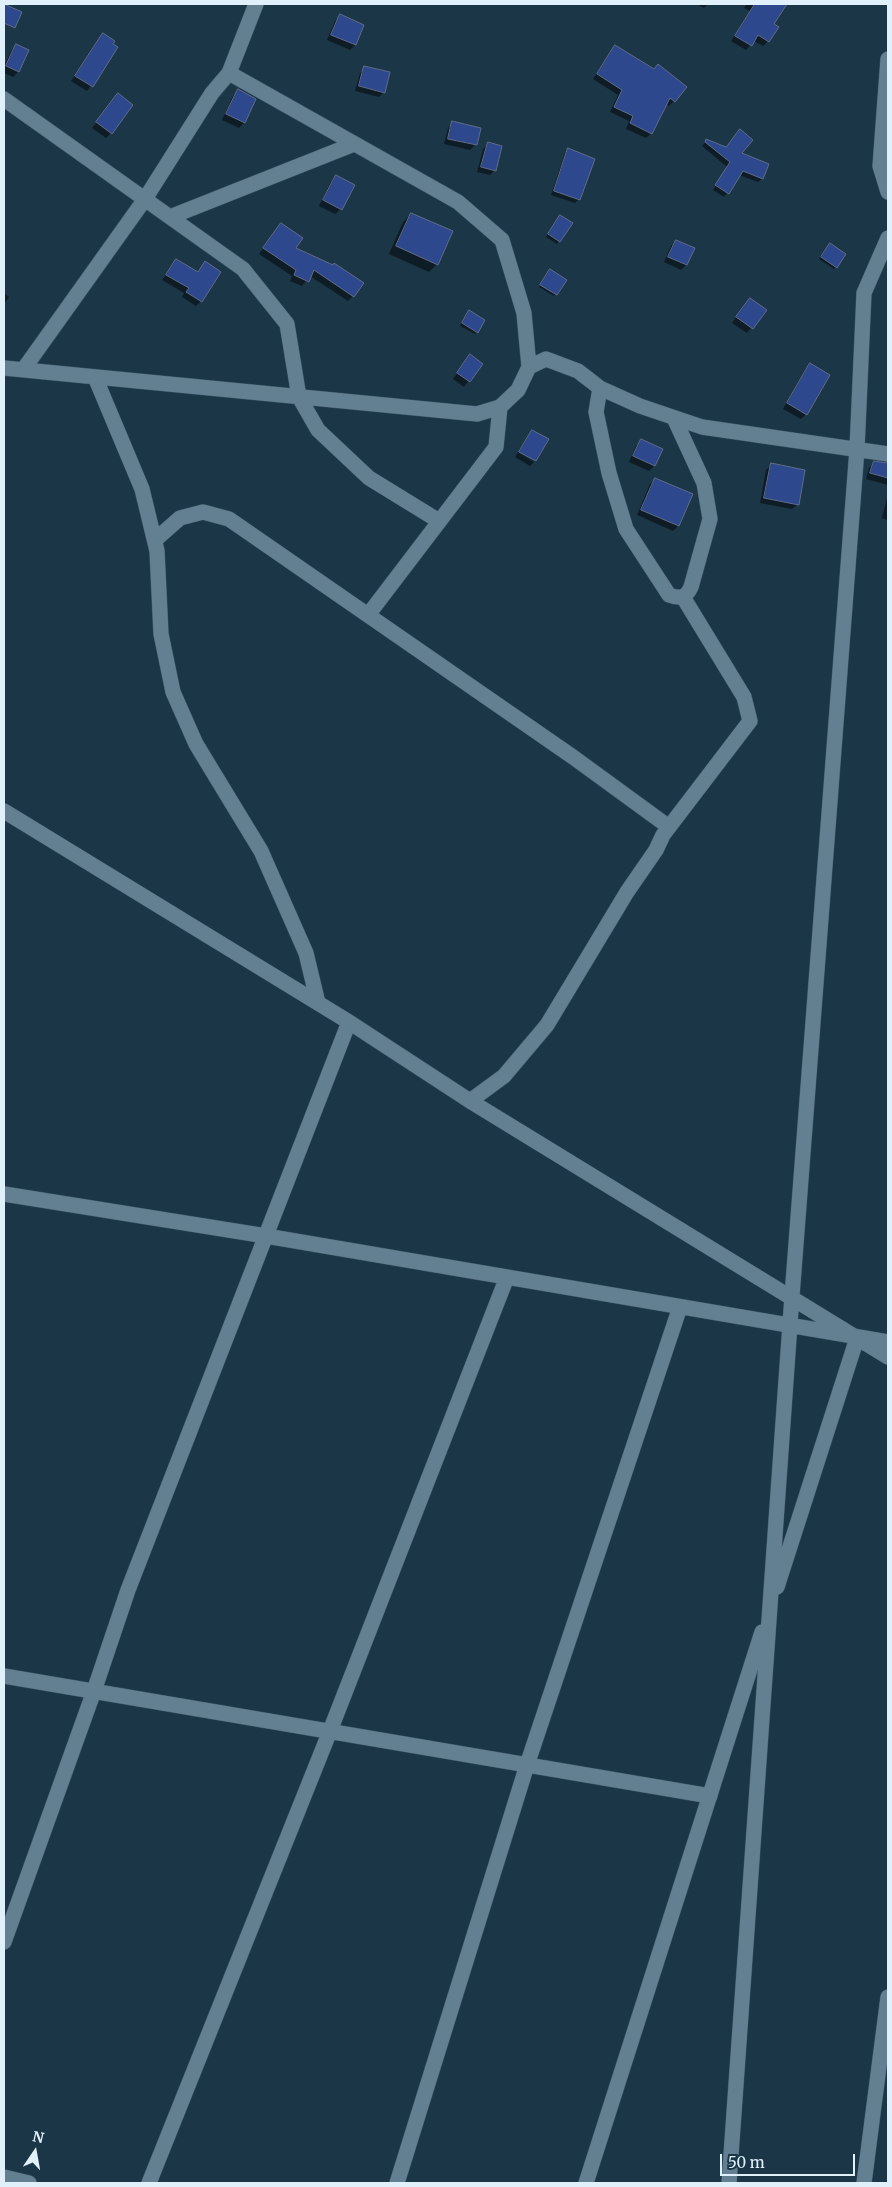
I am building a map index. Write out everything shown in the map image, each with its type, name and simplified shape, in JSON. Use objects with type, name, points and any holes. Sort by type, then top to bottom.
[{"type":"street","points":[[23,370],[145,199],[212,93],[228,73],[256,4]]},
{"type":"street","points":[[888,59],[880,166],[888,192]]},
{"type":"street","points":[[4,368],[477,414],[500,407],[518,390],[529,367],[524,313],[502,240],[458,202],[228,73]]},
{"type":"street","points":[[4,99],[243,270],[287,324],[299,397],[318,430],[369,478],[439,521]]},
{"type":"street","points":[[170,217],[354,144]]},
{"type":"street","points":[[729,2183],[792,1296],[857,449],[864,293],[888,238]]},
{"type":"street","points":[[529,367],[546,359],[578,371],[600,388],[640,406],[702,427],[888,454]]},
{"type":"street","points":[[95,377],[142,489],[158,551],[161,634],[173,692],[196,744],[261,851],[306,953],[318,1002]]},
{"type":"street","points":[[600,388],[596,412],[609,473],[626,529],[669,595],[676,598],[688,594],[710,519],[704,482],[674,418]]},
{"type":"street","points":[[368,615],[496,447],[500,407]]},
{"type":"street","points":[[155,540],[180,518],[204,512],[229,519],[565,751],[669,827]]},
{"type":"street","points":[[470,1101],[504,1076],[547,1025],[669,827],[750,720],[744,697],[683,597]]},
{"type":"street","points":[[4,811],[318,1002],[470,1101],[792,1296],[888,1357]]},
{"type":"street","points":[[4,1942],[128,1590],[349,1022]]},
{"type":"street","points":[[4,1194],[266,1236],[888,1342]]},
{"type":"street","points":[[148,2183],[330,1731],[507,1277]]},
{"type":"street","points":[[396,2183],[527,1765],[680,1307]]},
{"type":"street","points":[[586,2183],[857,1338]]},
{"type":"street","points":[[4,1676],[710,1796]]},
{"type":"street","points":[[864,2183],[888,1997]]},
{"type":"street","points":[[4,2177],[29,2183]]},
{"type":"building","points":[[4,4],[22,12],[15,28],[4,23]]},
{"type":"building","points":[[755,4],[787,4],[774,24],[779,27],[769,42],[758,35],[752,46],[735,36]]},
{"type":"building","points":[[340,14],[364,25],[356,45],[331,35]]},
{"type":"building","points":[[103,33],[115,41],[113,44],[118,47],[93,87],[75,76]]},
{"type":"building","points":[[16,44],[29,50],[19,72],[6,66]]},
{"type":"building","points":[[615,45],[654,69],[658,64],[687,87],[675,102],[670,98],[652,134],[630,123],[633,116],[614,107],[622,90],[597,74]]},
{"type":"building","points":[[364,66],[390,72],[385,93],[359,86]]},
{"type":"building","points":[[238,89],[256,99],[245,123],[226,114]]},
{"type":"building","points":[[118,93],[133,105],[112,134],[96,122]]},
{"type":"building","points":[[452,121],[481,128],[477,145],[448,139]]},
{"type":"building","points":[[740,129],[753,140],[742,153],[769,164],[763,179],[743,171],[729,194],[715,185],[730,162],[705,142],[706,139],[726,147]]},
{"type":"building","points":[[488,142],[502,146],[496,171],[481,167]]},
{"type":"building","points":[[568,148],[595,159],[580,200],[554,191]]},
{"type":"building","points":[[336,175],[355,185],[342,210],[323,200]]},
{"type":"building","points":[[411,213],[453,231],[438,265],[396,246]]},
{"type":"building","points":[[560,215],[573,223],[560,242],[548,234]]},
{"type":"building","points":[[281,223],[303,238],[296,248],[333,265],[334,263],[364,283],[354,297],[314,270],[309,282],[294,275],[296,270],[263,248]]},
{"type":"building","points":[[676,240],[695,248],[687,265],[668,257]]},
{"type":"building","points":[[830,243],[846,254],[837,268],[821,257]]},
{"type":"building","points":[[176,259],[198,272],[205,261],[221,272],[202,302],[186,292],[189,288],[166,275]]},
{"type":"building","points":[[550,269],[567,280],[557,295],[540,285]]},
{"type":"building","points":[[750,298],[767,310],[753,329],[736,317]]},
{"type":"building","points":[[469,310],[485,320],[478,333],[462,323]]},
{"type":"building","points":[[470,354],[483,364],[470,382],[457,373]]},
{"type":"building","points":[[810,363],[830,375],[807,415],[787,403]]},
{"type":"building","points":[[532,430],[549,439],[536,461],[519,452]]},
{"type":"building","points":[[641,439],[663,449],[655,466],[633,456]]},
{"type":"building","points":[[874,461],[888,463],[888,478],[870,473]]},
{"type":"building","points":[[771,463],[805,470],[799,505],[764,498]]},
{"type":"building","points":[[655,478],[693,494],[679,526],[641,510]]}]
